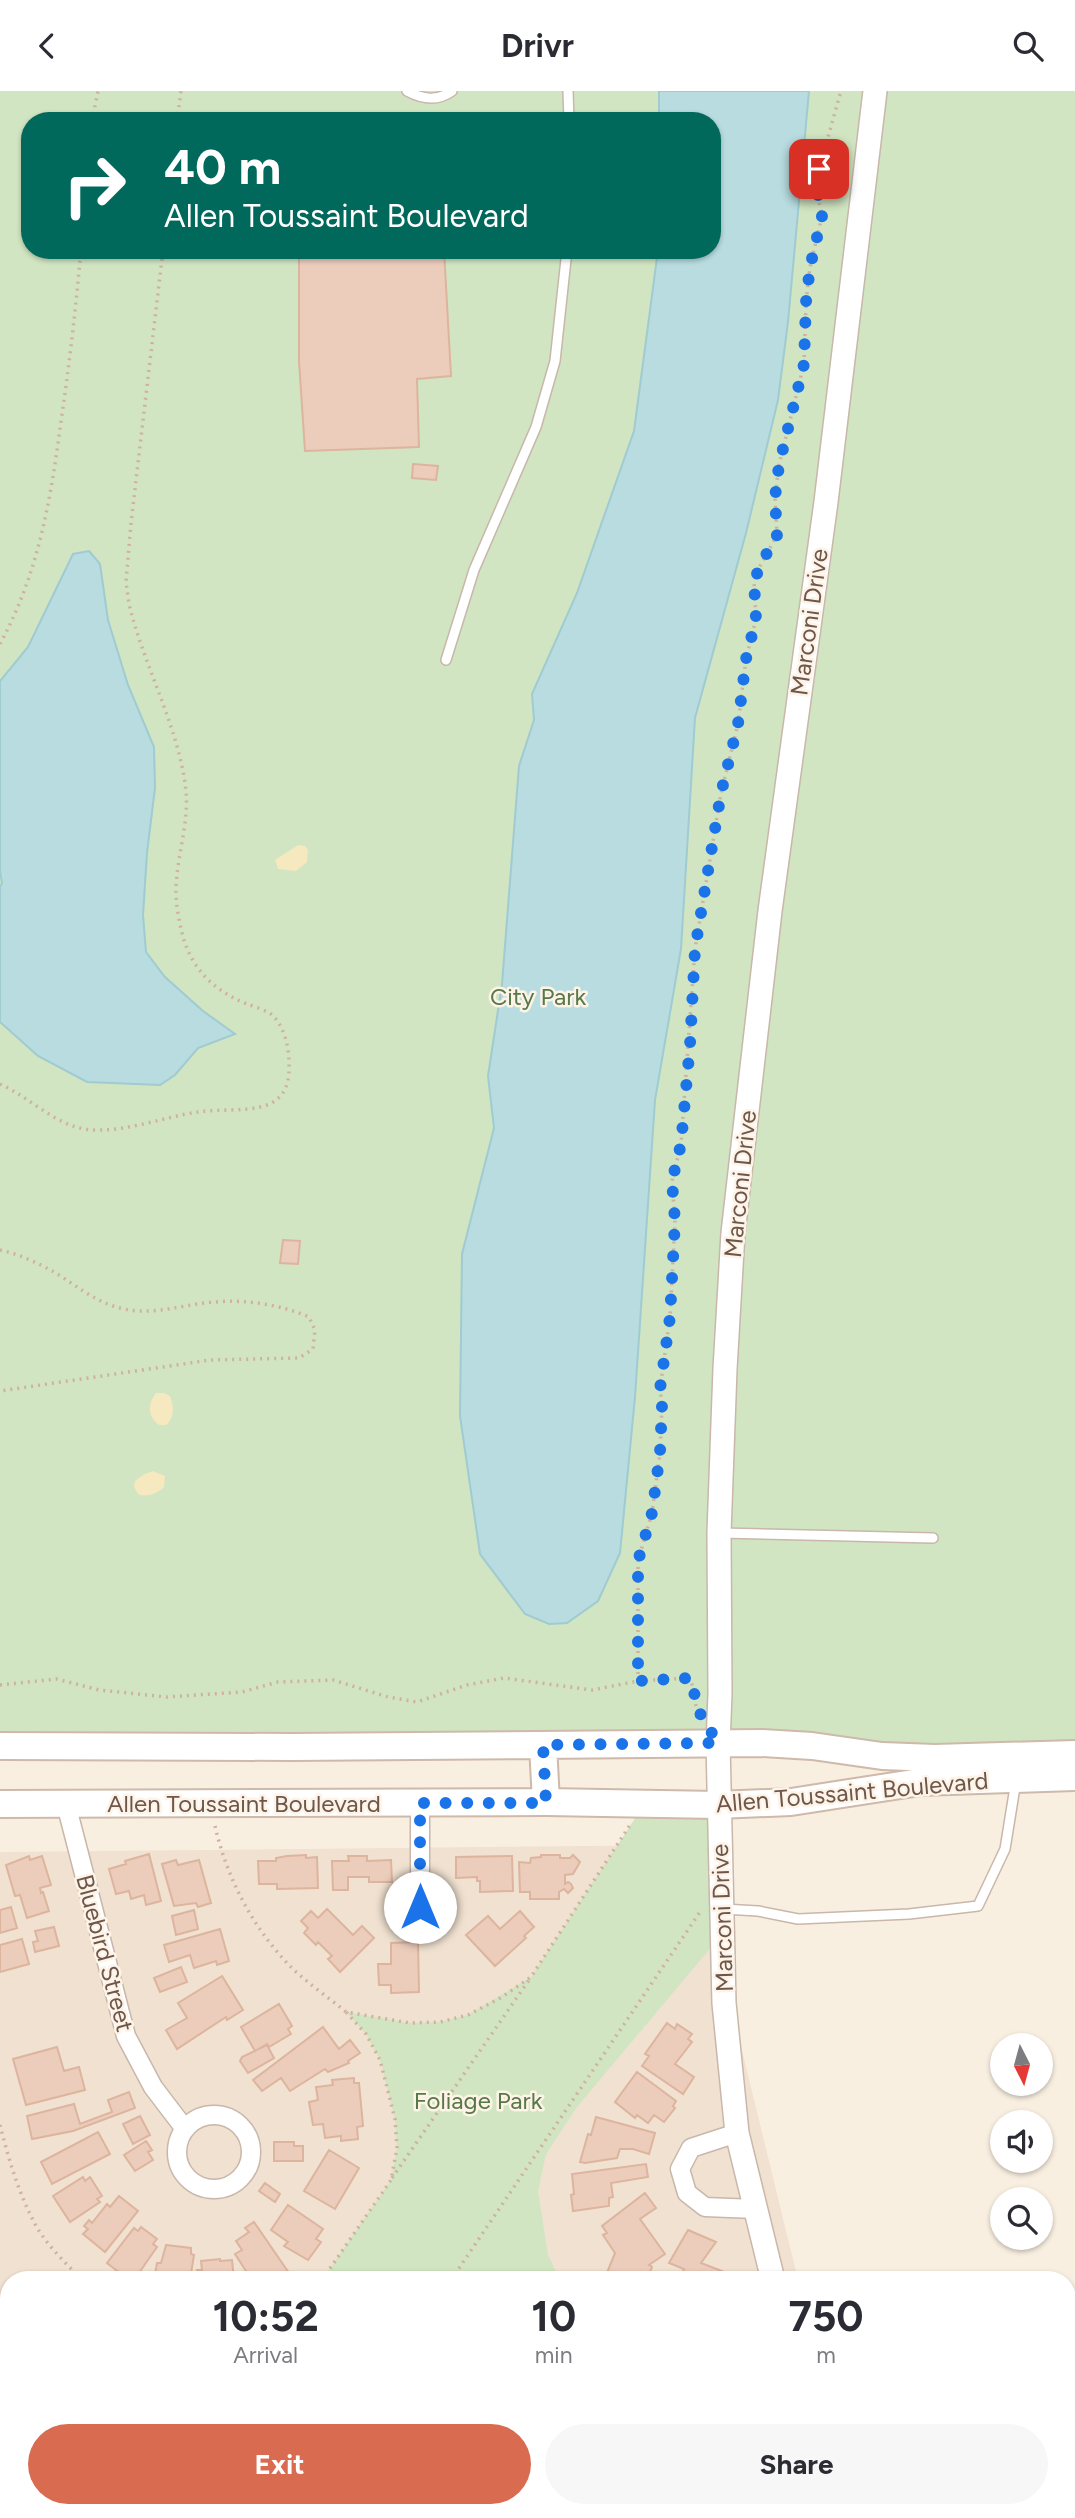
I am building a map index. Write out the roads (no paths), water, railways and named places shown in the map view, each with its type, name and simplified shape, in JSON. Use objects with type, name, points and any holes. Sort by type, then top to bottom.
[{"type":"main road","name":"Allen Toussaint Boulevard","points":[[0,1746],[762,1743],[812,1746],[882,1756],[935,1758],[1075,1754]]},
{"type":"main road","points":[[543,1745],[546,1803]]},
{"type":"main road","name":"Allen Toussaint Boulevard","points":[[0,1804],[718,1805],[791,1803],[919,1782],[1075,1777]]},
{"type":"street","name":"Marconi Drive","points":[[771,2271],[737,2133],[724,2003],[718,1743],[719,1533],[725,1369],[733,1233],[770,911],[826,502],[875,91]]},
{"type":"street","points":[[420,1803],[420,1907]]},
{"type":"street","name":"Bluebird Street","points":[[66,1804],[126,2036],[153,2087],[185,2129]]},
{"type":"street","points":[[211,2115],[236,2121],[245,2130],[252,2153],[250,2166],[243,2177],[234,2185],[210,2190],[188,2179],[177,2158],[177,2146],[185,2129],[199,2118],[211,2115]]},
{"type":"street","points":[[737,2133],[691,2148],[680,2169],[687,2193],[705,2207],[755,2209]]},
{"type":"lane","points":[[407,91],[418,97],[431,99],[445,96],[452,91]]},
{"type":"lane","points":[[568,91],[569,112]]},
{"type":"lane","points":[[446,660],[474,570],[539,418],[555,361],[566,259]]},
{"type":"lane","points":[[719,1533],[933,1538]]},
{"type":"lane","points":[[722,1909],[758,1911],[797,1919],[909,1914],[978,1906],[1005,1849],[1016,1779]]},
{"type":"water","points":[[659,91],[809,91],[788,322],[778,400],[746,533],[695,718],[681,949],[655,1100],[635,1397],[620,1553],[598,1601],[567,1623],[549,1624],[525,1614],[480,1554],[460,1416],[462,1254],[494,1128],[488,1076],[502,984],[519,766],[534,720],[532,694],[577,593],[634,431],[657,259],[721,259],[721,112],[659,112]]},
{"type":"water","points":[[89,551],[100,564],[108,620],[128,685],[154,747],[155,788],[143,915],[146,952],[165,977],[203,1011],[235,1034],[198,1048],[175,1075],[160,1085],[87,1082],[38,1056],[0,1022],[0,681],[28,647],[73,554]]},
{"type":"park label","name":"City Park","points":[[538,996]]},
{"type":"park label","name":"Foliage Park","points":[[478,2100]]}]
